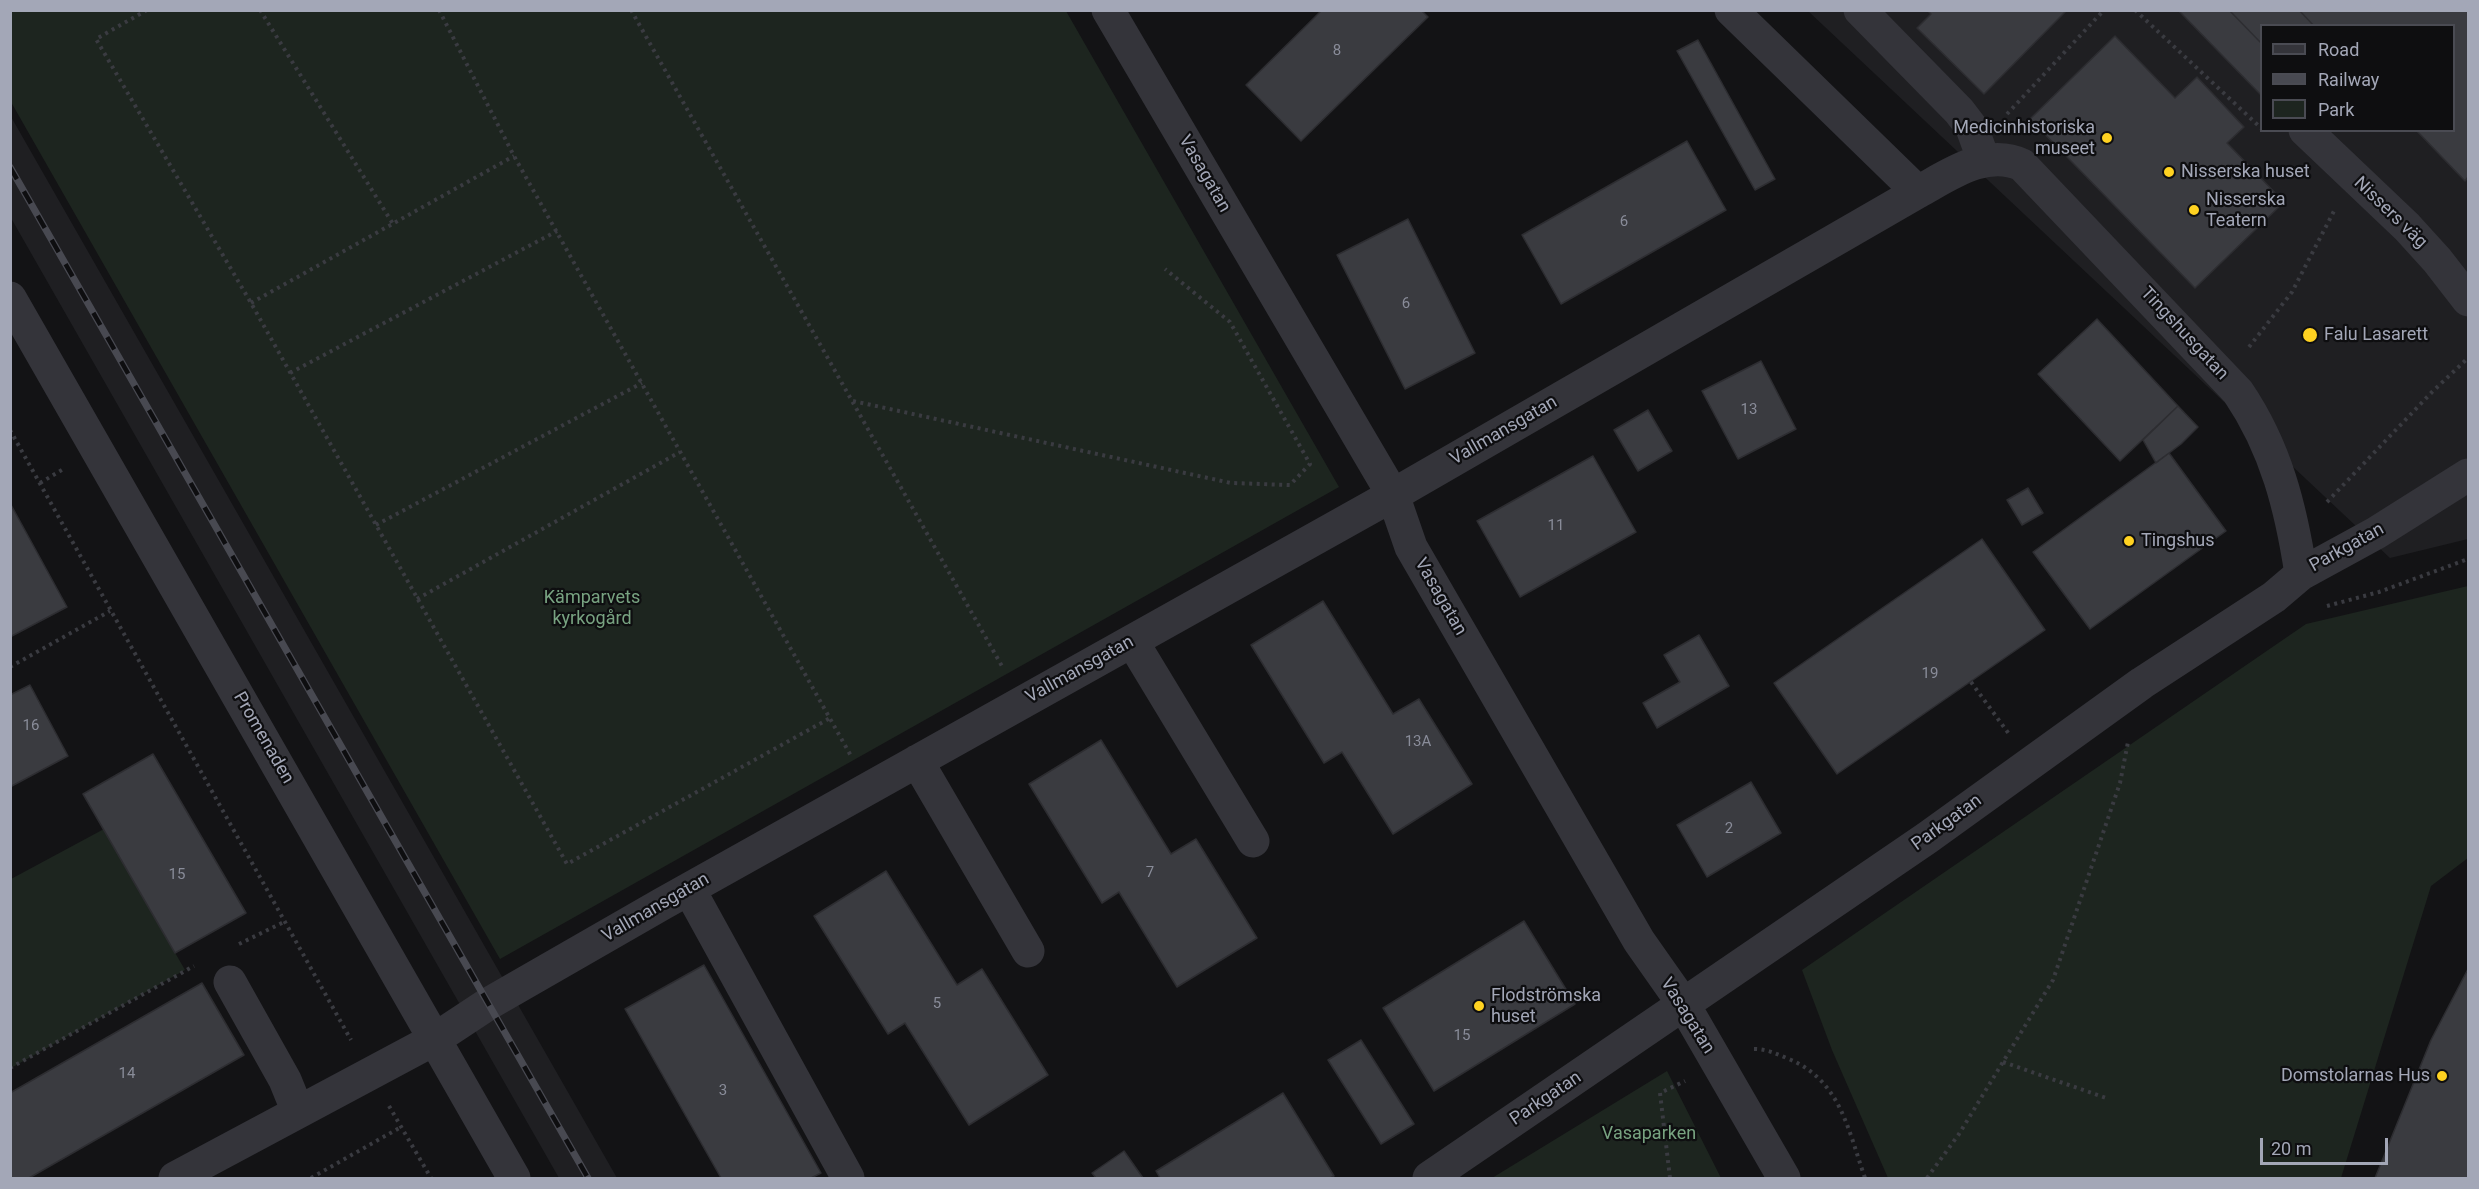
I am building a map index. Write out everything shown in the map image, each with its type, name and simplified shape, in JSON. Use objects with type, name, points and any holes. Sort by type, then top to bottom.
[{"type":"street","name":"Vasagatan","points":[[1108,10],[1393,495],[1411,547],[1639,941],[1684,1005],[1784,1179]]},
{"type":"street","points":[[1731,10],[1918,192]]},
{"type":"street","points":[[1860,10],[1959,111],[1972,128],[1981,153]]},
{"type":"street","name":"Nissers väg","points":[[2307,132],[2407,227],[2469,300]]},
{"type":"street","name":"Vallmansgatan","points":[[176,1179],[435,1039],[488,1004],[689,889],[1393,495],[1958,170],[1981,153]]},
{"type":"street","name":"Tingshusgatan","points":[[1981,153],[2010,159],[2022,165],[2238,392],[2256,418],[2269,446],[2295,536],[2301,574]]},
{"type":"street","name":"Promenaden","points":[[10,298],[514,1179]]},
{"type":"street","name":"Parkgatan","points":[[1429,1179],[1928,838],[2142,683],[2274,597],[2301,574],[2376,533],[2469,475]]},
{"type":"street","points":[[1132,641],[1253,841]]},
{"type":"street","points":[[917,762],[1028,951]]},
{"type":"street","points":[[689,889],[848,1179]]},
{"type":"street","points":[[230,982],[285,1080],[298,1112]]},
{"type":"path","points":[[147,10],[96,39],[251,303],[567,864],[832,717]]},
{"type":"path","points":[[260,10],[393,224]]},
{"type":"path","points":[[439,10],[514,156],[832,717],[868,788]]},
{"type":"path","points":[[631,10],[1022,703]]},
{"type":"path","points":[[1981,153],[2104,10]]},
{"type":"path","points":[[2134,10],[2260,127]]},
{"type":"path","points":[[251,303],[514,156]]},
{"type":"path","points":[[2224,379],[2292,292],[2353,176]]},
{"type":"path","points":[[290,373],[556,231]]},
{"type":"path","points":[[853,401],[1231,483],[1290,485],[1310,464],[1230,322],[1165,269]]},
{"type":"path","points":[[2295,536],[2432,392],[2469,358]]},
{"type":"path","points":[[376,525],[642,383]]},
{"type":"path","points":[[10,430],[284,922],[431,1179]]},
{"type":"path","points":[[417,599],[680,452]]},
{"type":"path","points":[[2325,607],[2379,592],[2469,560]]},
{"type":"path","points":[[10,668],[110,611]]},
{"type":"path","points":[[1971,682],[2006,730]]},
{"type":"path","points":[[1927,1179],[1959,1134],[2053,980],[2120,783],[2128,741]]},
{"type":"path","points":[[236,946],[284,922]]},
{"type":"path","points":[[10,1068],[196,965]]},
{"type":"path","points":[[1751,1050],[1765,1050],[1803,1065],[1826,1084],[1840,1105],[1864,1179]]},
{"type":"path","points":[[2003,1062],[2109,1099]]},
{"type":"path","points":[[1670,1179],[1660,1093],[1719,1068]]},
{"type":"path","points":[[311,1179],[401,1127]]},
{"type":"shaded area","name":"Falu Lasarett","points":[[1808,11],[2468,11],[2468,539],[2390,558]]},
{"type":"shaded area","points":[[10,115],[617,1178],[559,1178],[11,218]]},
{"type":"green space","name":"Kämparvets kyrkogård","points":[[10,11],[1066,11],[1339,487],[500,959],[11,102]]},
{"type":"green space","points":[[2468,586],[2468,858],[2431,886],[2341,1178],[1888,1178],[1832,1050],[1802,970],[2306,624]]},
{"type":"green space","points":[[104,829],[185,970],[11,1068],[11,879]]},
{"type":"green space","name":"Vasaparken","points":[[1667,1071],[1721,1178],[1492,1178]]},
{"type":"building","points":[[1322,10],[1421,10],[1428,17],[1301,141],[1246,85]]},
{"type":"building","points":[[1927,10],[2067,10],[1984,94],[1917,28],[1931,14]]},
{"type":"building","points":[[2178,10],[2229,10],[2260,42],[2260,94]]},
{"type":"building","points":[[2229,10],[2299,10],[2312,24],[2260,24],[2260,42]]},
{"type":"building","points":[[2299,10],[2468,10],[2468,177],[2465,181],[2418,132],[2455,132],[2455,24],[2312,24]]},
{"type":"building","name":"Nisserska huset","points":[[2115,36],[2175,98],[2197,77],[2244,127],[2227,143],[2284,202],[2195,288],[2030,119]]},
{"type":"building","points":[[1698,40],[1775,179],[1755,190],[1677,51]]},
{"type":"building","points":[[1687,141],[1726,210],[1561,304],[1522,235]]},
{"type":"building","points":[[1408,219],[1475,353],[1405,389],[1337,255]]},
{"type":"building","points":[[2097,319],[2178,406],[2120,461],[2038,374]]},
{"type":"building","points":[[1761,361],[1796,429],[1738,459],[1702,391]]},
{"type":"building","points":[[2178,406],[2198,427],[2181,444],[2156,463],[2143,440]]},
{"type":"building","points":[[1648,410],[1672,451],[1638,471],[1614,430]]},
{"type":"building","name":"Tingshus","points":[[2169,453],[2226,531],[2090,629],[2033,552]]},
{"type":"building","points":[[1593,456],[1636,532],[1520,597],[1477,521]]},
{"type":"building","points":[[2028,488],[2043,513],[2022,525],[2007,500]]},
{"type":"building","points":[[10,503],[67,607],[10,637]]},
{"type":"building","points":[[1982,539],[2045,630],[1837,774],[1774,683]]},
{"type":"building","points":[[1323,601],[1393,714],[1419,699],[1472,784],[1393,834],[1342,752],[1324,763],[1251,645]]},
{"type":"building","points":[[1699,635],[1729,686],[1657,728],[1643,703],[1680,682],[1664,655]]},
{"type":"building","points":[[30,685],[68,756],[10,787],[10,695]]},
{"type":"building","points":[[1101,740],[1171,854],[1196,839],[1257,938],[1177,987],[1119,892],[1102,903],[1029,784]]},
{"type":"building","points":[[153,754],[246,913],[175,953],[83,794]]},
{"type":"building","points":[[1751,782],[1781,833],[1707,877],[1677,825]]},
{"type":"building","points":[[886,871],[957,985],[982,969],[1048,1075],[969,1125],[905,1023],[888,1034],[814,916]]},
{"type":"building","name":"Flodströmska huset","points":[[1524,921],[1575,1004],[1434,1091],[1383,1008]]},
{"type":"building","points":[[704,965],[821,1173],[811,1178],[721,1178],[625,1009]]},
{"type":"building","name":"Domstolarnas Hus","points":[[2468,969],[2468,1178],[2375,1178],[2431,1040]]},
{"type":"building","points":[[202,983],[244,1055],[29,1178],[10,1178],[10,1093]]},
{"type":"building","points":[[1361,1040],[1414,1124],[1381,1144],[1328,1060]]},
{"type":"building","points":[[1283,1093],[1334,1176],[1330,1178],[1160,1178],[1156,1171]]},
{"type":"building","points":[[1124,1151],[1143,1178],[1096,1178],[1092,1173]]},
{"type":"railway","points":[[10,167],[588,1178]]},
{"type":"place","name":"Medicinhistoriska museet","points":[[2107,138]]},
{"type":"place","name":"Nisserska huset","points":[[2169,172]]},
{"type":"place","name":"Nisserska Teatern","points":[[2194,210]]},
{"type":"place","name":"Falu Lasarett","points":[[2310,335]]},
{"type":"place","name":"Tingshus","points":[[2129,541]]},
{"type":"place","name":"Flodströmska huset","points":[[1479,1006]]},
{"type":"place","name":"Domstolarnas Hus","points":[[2442,1076]]}]
